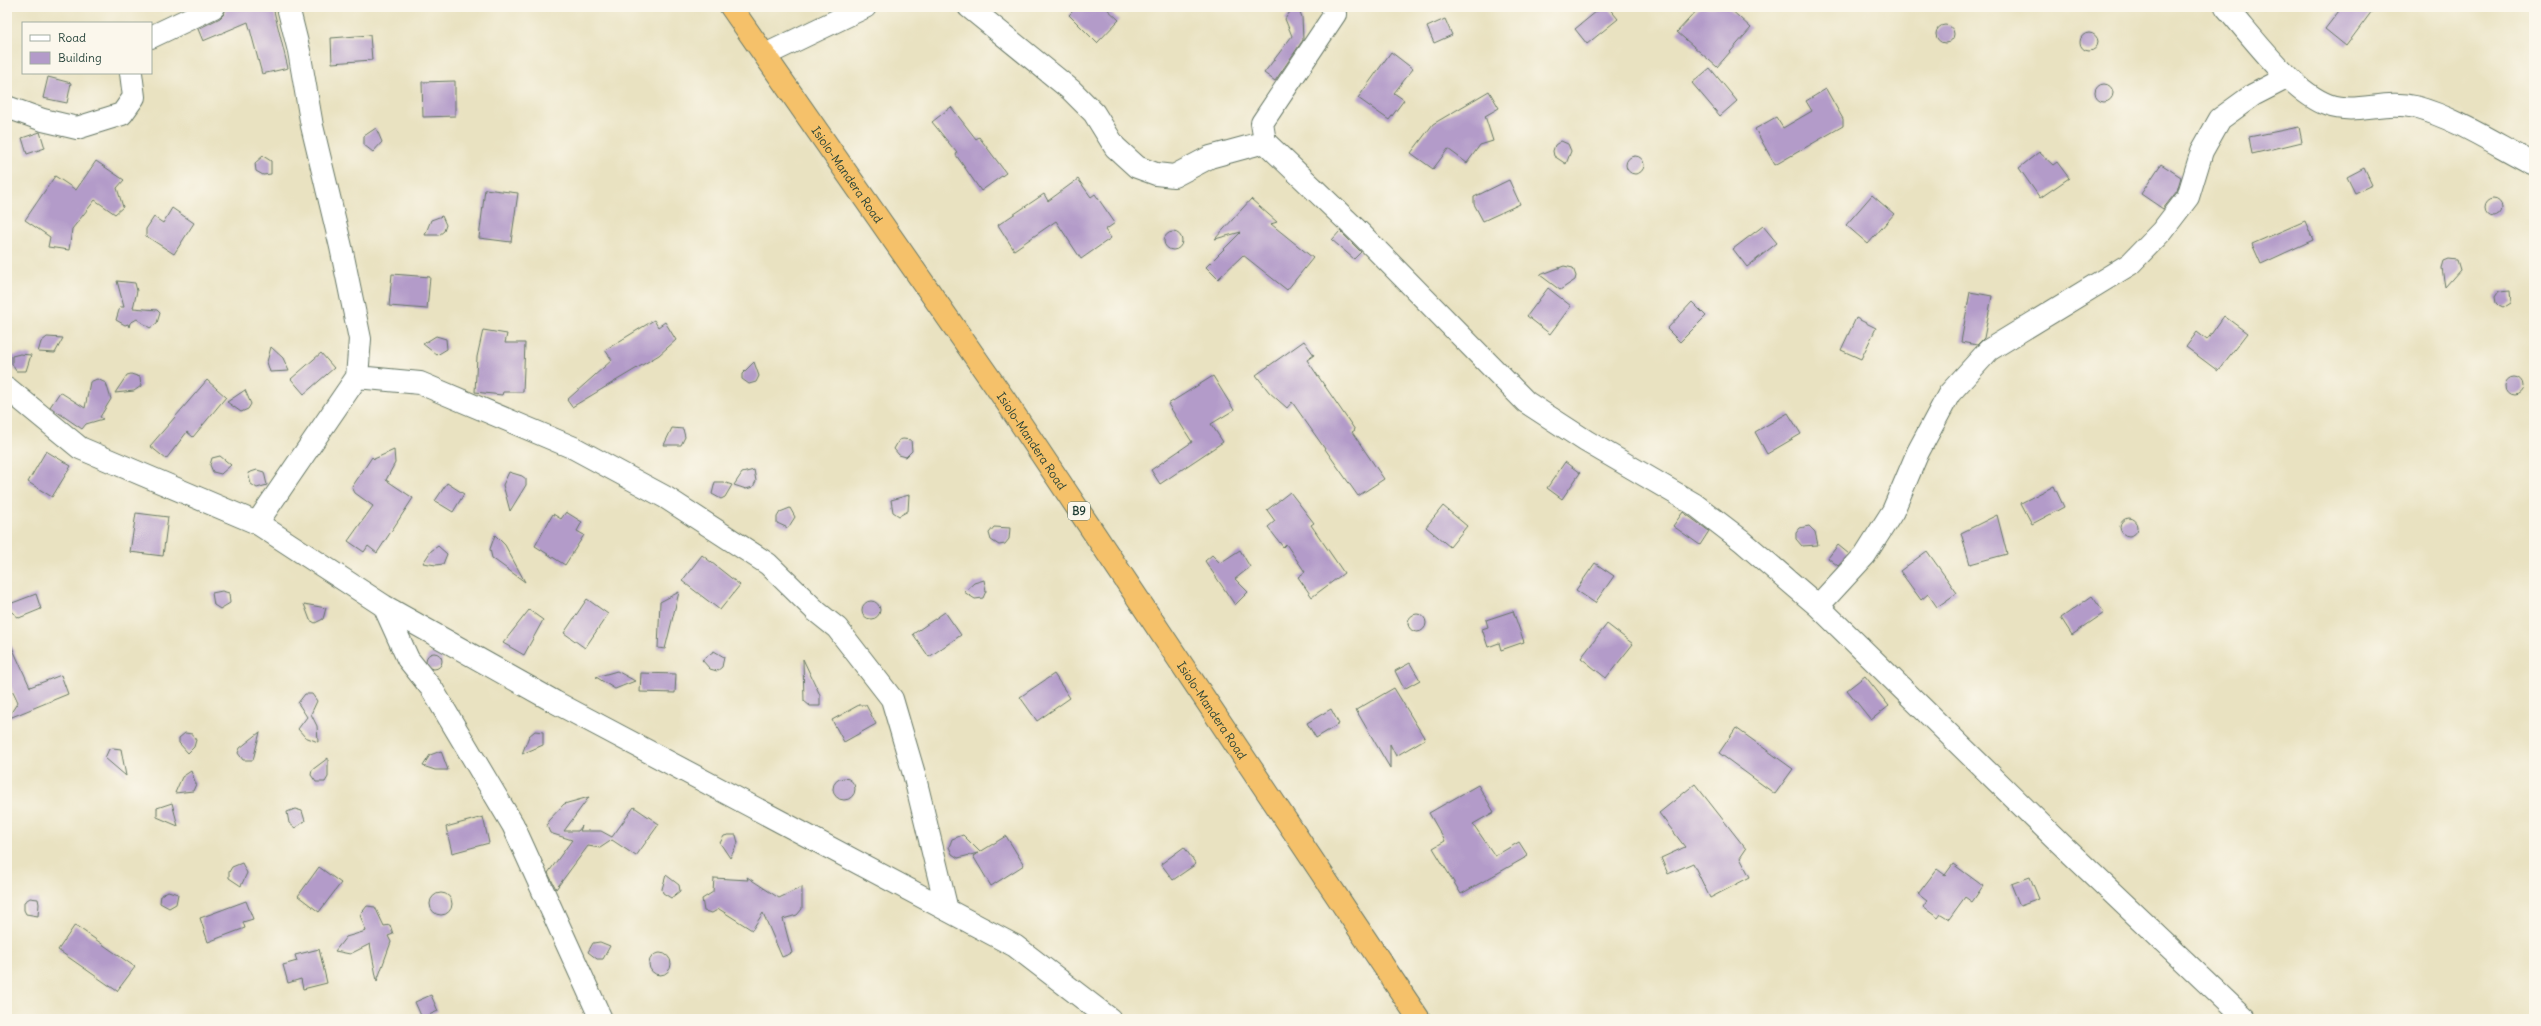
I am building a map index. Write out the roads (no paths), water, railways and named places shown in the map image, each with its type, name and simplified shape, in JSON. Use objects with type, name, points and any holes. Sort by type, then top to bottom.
[{"type":"highway","name":"Isiolo-Mandera Road","points":[[731,7],[1005,400],[1419,1019]]},
{"type":"street","points":[[152,37],[214,7]]},
{"type":"street","points":[[257,523],[357,377],[360,339],[341,247],[312,126],[299,51],[288,7]]},
{"type":"street","points":[[765,55],[865,7]]},
{"type":"street","points":[[969,7],[1071,90],[1094,113],[1115,147],[1136,167],[1156,174],[1174,176],[1210,157],[1265,142]]},
{"type":"street","points":[[1332,7],[1334,14],[1262,123],[1265,142],[1361,234],[1526,402],[1586,441],[1694,504],[1741,540],[1818,606],[2060,843],[2245,1019]]},
{"type":"street","points":[[2226,7],[2288,77],[2327,104],[2351,110],[2387,104],[2414,107],[2444,118],[2532,163]]},
{"type":"street","points":[[7,107],[43,120],[77,128],[122,114],[134,97],[131,74]]},
{"type":"street","points":[[1818,606],[1865,554],[1893,511],[1918,452],[1949,394],[1989,350],[2130,264],[2162,232],[2188,197],[2202,151],[2220,118],[2253,95],[2288,77]]},
{"type":"street","points":[[357,377],[420,383],[574,448],[665,497],[768,564],[817,612],[837,628],[892,699],[914,774],[947,910]]},
{"type":"street","points":[[7,388],[80,448],[257,523],[384,606],[555,702],[1015,946],[1110,1019]]},
{"type":"street","points":[[384,606],[408,659],[432,689],[513,824],[601,1019]]}]
